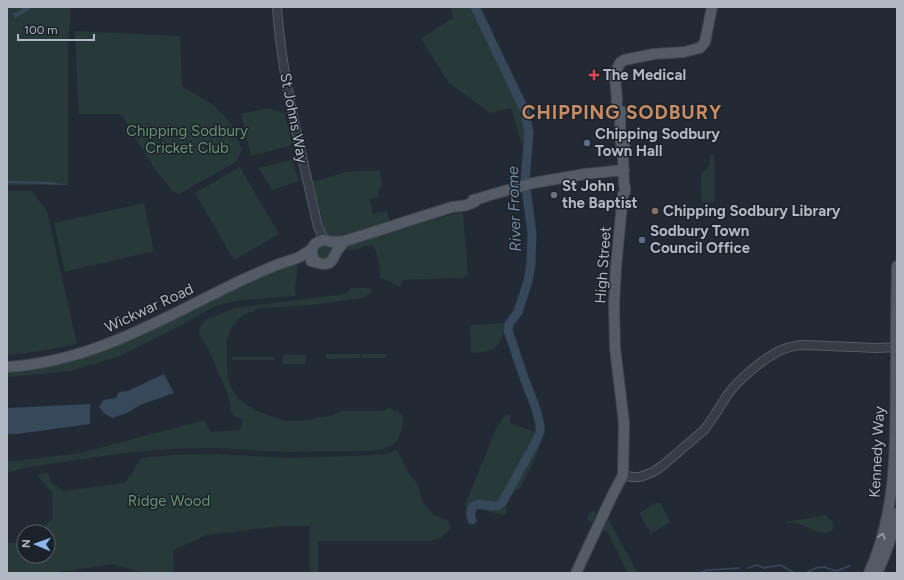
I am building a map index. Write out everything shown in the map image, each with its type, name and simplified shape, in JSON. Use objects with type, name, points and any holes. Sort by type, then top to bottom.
[{"type":"main road","name":"High Street","points":[[623,475],[624,423],[615,339],[615,292],[624,189],[624,170],[621,152],[621,107],[617,99],[615,78],[618,64],[622,61],[654,54],[691,51],[700,48],[705,42],[712,7]]},
{"type":"main road","name":"Wickwar Road","points":[[7,367],[59,360],[107,345],[248,277],[298,258],[320,241],[345,242],[452,207],[465,206],[478,199],[527,184],[624,170]]},
{"type":"main road","points":[[328,241],[335,247],[336,253]]},
{"type":"main road","points":[[298,258],[323,264],[329,263],[345,242]]},
{"type":"main road","points":[[313,247],[312,256],[316,262]]},
{"type":"main road","name":"Kennedy Way","points":[[870,573],[886,524],[893,477],[895,444],[897,266]]},
{"type":"main road","points":[[576,573],[623,475]]},
{"type":"main road","name":"Kennedy Way","points":[[877,573],[887,549],[897,513]]},
{"type":"street","name":"St Johns Way","points":[[277,7],[286,80],[295,127],[318,227],[322,235],[328,241]]},
{"type":"street","name":"St Johns Way","points":[[313,247],[318,227]]},
{"type":"street","points":[[623,475],[635,478],[644,476],[662,466],[704,430],[728,394],[739,381],[778,351],[797,345],[815,344],[877,348],[896,352]]},
{"type":"green space","points":[[7,7],[71,7],[68,40],[68,185],[7,185]]},
{"type":"green space","points":[[451,7],[481,7],[528,109],[532,132],[530,151],[524,151],[511,108],[490,113],[448,82],[421,38],[453,18]]},
{"type":"green space","name":"Chipping Sodbury Cricket Club","points":[[75,31],[180,36],[182,86],[212,104],[231,124],[242,149],[236,162],[179,194],[172,191],[153,166],[121,114],[79,114]]},
{"type":"green space","points":[[268,108],[285,114],[292,145],[251,156],[241,114]]},
{"type":"green space","points":[[710,155],[714,155],[714,202],[702,202],[701,173],[704,172],[710,164]]},
{"type":"green space","points":[[292,160],[299,181],[272,190],[259,168]]},
{"type":"green space","points":[[240,167],[279,234],[234,260],[195,193]]},
{"type":"green space","points":[[380,171],[382,187],[378,190],[379,196],[370,200],[373,214],[387,211],[390,223],[341,238],[335,239],[328,236],[324,227],[313,182],[346,172]]},
{"type":"green space","points":[[7,191],[32,191],[47,211],[77,344],[42,351],[7,355]]},
{"type":"green space","points":[[144,203],[154,251],[65,272],[54,223]]},
{"type":"green space","points":[[460,212],[463,214],[468,274],[462,279],[402,280],[401,288],[380,278],[379,261],[373,246],[370,245],[354,250],[348,250],[347,247],[381,235]]},
{"type":"green space","points":[[319,245],[329,245],[332,252],[328,260],[316,258],[316,248]]},
{"type":"green space","points":[[298,263],[295,288],[296,296],[241,300],[215,306],[176,328],[120,356],[71,371],[7,377],[7,370],[60,363],[282,267]]},
{"type":"green space","points":[[351,288],[370,288],[372,290],[363,298],[310,305],[255,309],[255,311],[244,315],[236,322],[230,330],[228,336],[227,371],[236,396],[253,408],[252,409],[284,421],[311,420],[331,416],[341,411],[382,411],[390,407],[395,412],[397,411],[403,416],[398,439],[386,448],[371,451],[289,452],[214,448],[161,450],[75,460],[7,473],[7,462],[81,453],[204,420],[211,432],[240,430],[243,420],[231,413],[227,392],[209,351],[199,334],[200,326],[206,320],[234,308],[346,294]]},
{"type":"green space","points":[[505,323],[502,338],[496,347],[491,350],[471,353],[470,325]]},
{"type":"green space","points":[[283,354],[306,355],[306,362],[305,364],[284,364]]},
{"type":"green space","points":[[326,354],[360,354],[360,358],[326,359]]},
{"type":"green space","points":[[362,354],[388,354],[385,358],[362,358]]},
{"type":"green space","points":[[232,357],[274,357],[274,360],[232,360]]},
{"type":"green space","points":[[507,414],[511,415],[510,423],[543,435],[535,459],[520,488],[515,491],[510,498],[507,504],[506,514],[503,515],[480,509],[467,509],[465,505],[496,429]]},
{"type":"green space","name":"Ridge Wood","points":[[396,450],[409,473],[417,483],[423,503],[434,515],[449,521],[450,529],[444,535],[431,541],[318,541],[318,573],[310,573],[310,526],[282,526],[207,535],[173,550],[174,573],[143,573],[113,564],[52,573],[7,572],[7,543],[16,542],[16,564],[56,564],[56,524],[47,524],[53,518],[52,493],[37,475],[48,473],[52,483],[63,491],[124,483],[131,475],[140,459],[150,457],[216,454],[291,458],[386,454]]},
{"type":"green space","points":[[655,503],[661,504],[670,522],[651,534],[640,513]]},
{"type":"green space","points":[[595,511],[596,513],[593,521],[591,522],[587,520],[591,512]]},
{"type":"green space","points":[[827,515],[828,519],[833,522],[833,529],[825,533],[821,533],[796,523],[786,524],[786,522]]},
{"type":"green space","points":[[608,519],[638,573],[628,573],[608,533],[602,530]]},
{"type":"water","points":[[24,7],[34,7],[15,18],[13,13],[18,12]]},
{"type":"water","points":[[7,181],[51,182],[68,185],[7,183]]},
{"type":"water","points":[[164,374],[174,393],[140,405],[127,413],[112,418],[104,413],[99,407],[103,400],[116,398],[119,392],[128,391]]},
{"type":"water","points":[[90,404],[90,424],[7,434],[7,408]]},
{"type":"waterway","name":"River Frome","points":[[472,520],[471,512],[475,505],[500,505],[540,432],[536,409],[508,330],[509,324],[518,312],[528,281],[531,264],[532,233],[525,181],[529,132],[525,111],[475,7]]},
{"type":"waterway","points":[[748,568],[757,565],[764,568],[781,565],[794,573]]},
{"type":"waterway","points":[[806,573],[816,568],[824,567],[836,571],[850,566]]},
{"type":"waterway","points":[[698,573],[708,570],[740,568]]},
{"type":"place","name":"The Medical","points":[[594,75]]},
{"type":"place","name":"Chipping Sodbury Town Hall","points":[[587,143]]},
{"type":"place","name":"St John the Baptist","points":[[554,195]]},
{"type":"place","name":"Chipping Sodbury Library","points":[[655,211]]},
{"type":"place","name":"Sodbury Town Council Office","points":[[642,240]]},
{"type":"district","name":"CHIPPING SODBURY","points":[[622,112]]}]
